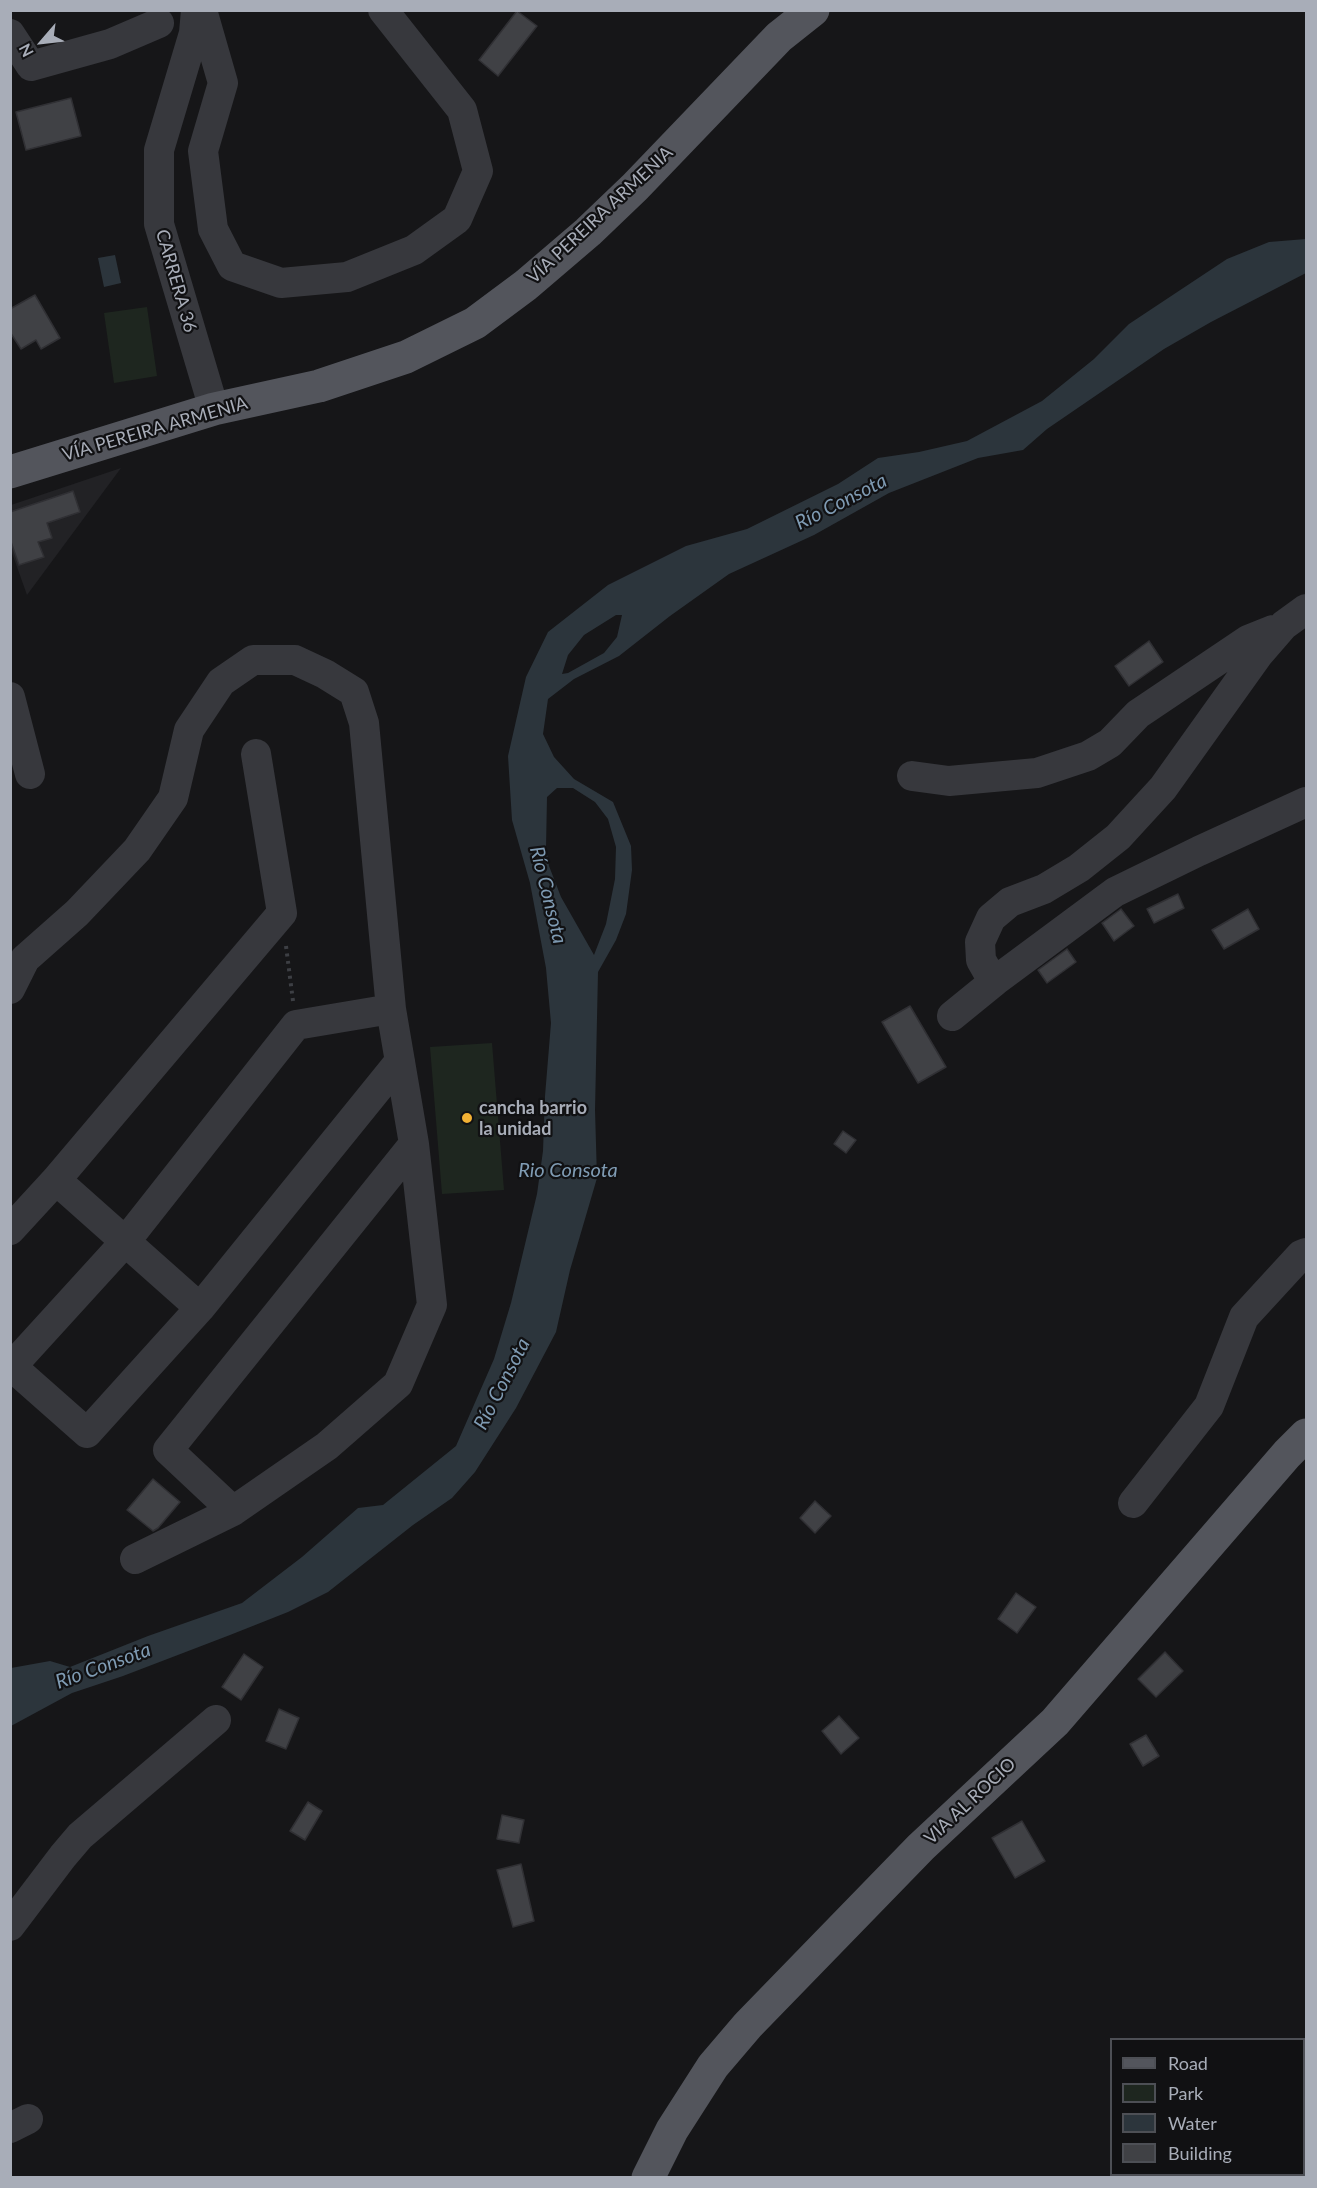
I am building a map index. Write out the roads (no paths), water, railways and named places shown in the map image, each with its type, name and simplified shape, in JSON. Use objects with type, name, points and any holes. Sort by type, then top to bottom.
[{"type":"main road","name":"VÍA PEREIRA ARMENIA","points":[[10,472],[214,409],[330,382],[406,357],[475,323],[526,285],[588,232],[635,187],[779,37],[813,10]]},
{"type":"main road","name":"VIA AL ROCIO","points":[[648,2178],[672,2130],[713,2066],[748,2025],[921,1847],[1055,1722],[1306,1435]]},
{"type":"street","name":"CARRERA 36","points":[[196,10],[194,33],[159,150],[159,224],[214,409]]},
{"type":"street","points":[[202,10],[223,83],[203,151],[213,229],[232,266],[281,283],[347,277],[414,250],[457,219],[478,171],[462,110],[383,10]]},
{"type":"street","points":[[10,34],[31,66],[110,44],[159,23]]},
{"type":"street","points":[[912,776],[950,781],[1037,773],[1088,756],[1110,743],[1138,714],[1248,640],[1295,617]]},
{"type":"street","points":[[996,981],[981,960],[980,942],[991,918],[1010,902],[1044,889],[1079,868],[1118,837],[1163,788],[1258,655],[1295,617]]},
{"type":"street","points":[[10,989],[25,959],[77,913],[136,850],[173,798],[189,730],[221,682],[253,660],[296,660],[354,692],[364,723],[391,1009],[414,1144],[432,1305],[398,1384],[327,1446],[233,1511],[135,1560]]},
{"type":"street","points":[[10,697],[30,774]]},
{"type":"street","points":[[10,1230],[56,1180],[282,913],[256,754]]},
{"type":"street","points":[[952,1017],[1115,892],[1199,850],[1306,802]]},
{"type":"street","points":[[391,1009],[296,1025],[126,1242],[11,1366],[87,1433],[200,1308],[400,1061]]},
{"type":"street","points":[[233,1511],[168,1450],[414,1144]]},
{"type":"street","points":[[56,1180],[200,1308]]},
{"type":"street","points":[[1133,1503],[1209,1406],[1244,1317],[1301,1255],[1306,1253]]},
{"type":"street","points":[[10,1926],[80,1836],[216,1720]]},
{"type":"water","name":"Rio Consota","points":[[1306,239],[1306,273],[1164,349],[1047,429],[1023,450],[978,458],[889,493],[814,535],[729,574],[619,656],[574,679],[548,699],[543,734],[554,757],[574,779],[613,802],[631,846],[632,870],[626,914],[616,940],[598,972],[595,1110],[597,1178],[570,1270],[556,1332],[516,1408],[475,1472],[452,1498],[413,1525],[328,1592],[288,1612],[230,1635],[72,1693],[11,1726],[11,1668],[50,1661],[70,1667],[148,1636],[242,1603],[302,1557],[358,1508],[383,1505],[456,1446],[494,1359],[511,1303],[537,1194],[543,1151],[551,1023],[546,968],[530,883],[512,820],[508,756],[526,677],[548,632],[608,585],[686,546],[747,529],[838,484],[878,458],[967,441],[1042,401],[1094,359],[1129,324],[1227,259],[1269,242]],"holes":[[[616,615],[622,615],[617,637],[604,653],[562,674],[568,655],[584,635]],[[557,788],[573,788],[595,802],[608,819],[616,847],[615,879],[606,924],[594,955],[561,897],[549,866],[546,848],[547,797]]]},
{"type":"water","points":[[115,255],[121,283],[104,287],[98,258]]},
{"type":"place","name":"cancha barrio la unidad","points":[[467,1118]]},
{"type":"water label","name":"Río Consota","points":[[841,502]]},
{"type":"water label","name":"Río Consota","points":[[548,895]]},
{"type":"water label","name":"Río Consota","points":[[502,1384]]},
{"type":"water label","name":"Río Consota","points":[[103,1666]]}]
